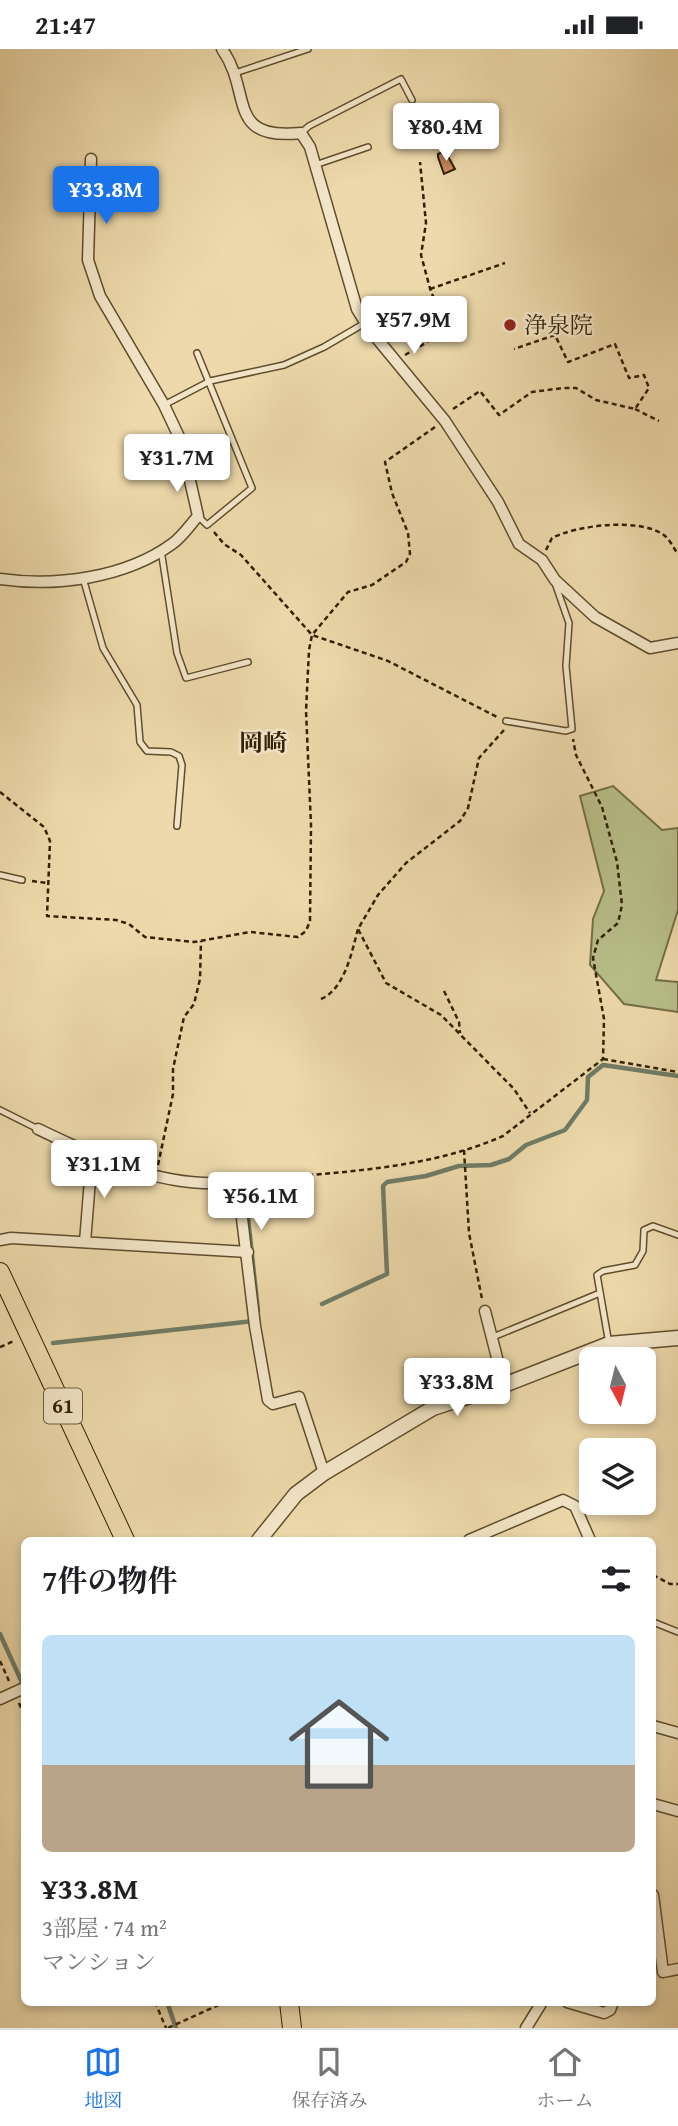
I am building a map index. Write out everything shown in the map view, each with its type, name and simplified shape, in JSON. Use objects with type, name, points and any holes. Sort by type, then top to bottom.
[{"type":"main road","name":"61","points":[[0,1272],[124,1537]]},
{"type":"main road","points":[[289,2006],[292,2028]]},
{"type":"street","points":[[222,49],[235,73],[249,120],[260,132],[281,135],[301,133],[310,147],[357,309],[365,323],[443,419],[498,502],[519,544],[542,560],[555,580],[594,617],[650,648],[678,643]]},
{"type":"street","points":[[0,579],[26,583],[83,578],[134,564],[173,544],[198,516],[181,441],[164,405],[100,296],[88,260],[91,159]]},
{"type":"street","points":[[38,1129],[92,1155],[156,1176],[191,1184],[222,1183],[225,1207],[241,1210],[255,1326],[268,1400],[273,1404],[299,1397],[324,1473]]},
{"type":"street","points":[[85,1242],[92,1155]]},
{"type":"street","points":[[0,1240],[11,1238],[247,1252]]},
{"type":"street","points":[[485,1311],[504,1385]]},
{"type":"street","points":[[261,1537],[296,1494],[324,1473],[433,1408],[504,1385],[609,1343],[678,1338]]},
{"type":"street","points":[[476,1537],[563,1500],[575,1506],[589,1537]]},
{"type":"street","points":[[0,1699],[21,1689]]},
{"type":"street","points":[[656,1727],[678,1733]]},
{"type":"street","points":[[656,1805],[678,1811]]},
{"type":"street","points":[[656,1918],[663,1972],[678,1969]]},
{"type":"street","points":[[526,2028],[540,2006]]},
{"type":"street","points":[[580,2006],[604,2013],[612,2006]]},
{"type":"lane","points":[[235,73],[308,49]]},
{"type":"lane","points":[[301,133],[309,126],[401,79],[411,100]]},
{"type":"lane","points":[[315,165],[368,147]]},
{"type":"lane","points":[[164,405],[210,381],[284,365],[324,347],[365,323]]},
{"type":"lane","points":[[197,353],[253,488],[207,525],[198,516]]},
{"type":"lane","points":[[161,550],[177,653],[186,678],[247,662]]},
{"type":"lane","points":[[83,578],[103,648],[137,705],[140,742],[146,751],[171,752],[179,756],[181,765],[177,826]]},
{"type":"lane","points":[[506,722],[566,731],[572,729],[566,666],[569,623],[567,610],[555,590],[555,580]]},
{"type":"lane","points":[[0,876],[22,880]]},
{"type":"lane","points":[[0,1110],[38,1129]]},
{"type":"lane","points":[[609,1343],[597,1275],[603,1271],[635,1265],[643,1251],[645,1230],[653,1226],[678,1235]]},
{"type":"lane","points":[[492,1337],[600,1293]]},
{"type":"lane","points":[[656,1623],[678,1632]]},
{"type":"path","points":[[396,360],[449,329],[430,289],[421,255],[426,223],[421,162]]},
{"type":"path","points":[[430,289],[505,263]]},
{"type":"path","points":[[514,349],[555,335],[568,362],[615,344],[629,379],[644,375],[649,389],[635,408]]},
{"type":"path","points":[[0,792],[44,827],[50,841],[47,916],[116,920],[129,924],[145,937],[201,941],[250,932],[298,937],[306,932],[310,921],[311,825],[306,678],[312,635],[348,591],[372,585],[406,562],[410,554],[408,533],[392,493],[385,462],[480,391],[499,415],[531,392],[576,388],[596,400],[635,408],[659,421]]},
{"type":"path","points":[[207,525],[224,544],[241,555],[312,635],[388,661],[506,722],[503,732],[479,758],[468,808],[460,821],[406,863],[378,895],[359,929],[346,969],[330,995],[321,999]]},
{"type":"path","points":[[542,560],[552,538],[562,532],[608,525],[645,526],[666,537],[678,554]]},
{"type":"path","points":[[572,729],[576,755],[602,807],[617,862],[622,905],[618,923],[598,940],[593,958],[604,1020],[603,1059]]},
{"type":"path","points":[[22,880],[48,883]]},
{"type":"path","points":[[359,929],[386,983],[441,1015],[489,1067],[514,1089],[530,1113]]},
{"type":"path","points":[[156,1176],[173,1094],[173,1069],[184,1017],[194,1004],[200,979],[201,941]]},
{"type":"path","points":[[444,991],[459,1022],[460,1033]]},
{"type":"path","points":[[222,1183],[413,1163],[464,1150],[503,1136],[603,1059],[678,1072]]},
{"type":"path","points":[[464,1150],[469,1233],[485,1311]]},
{"type":"path","points":[[656,1576],[670,1584],[678,1584]]},
{"type":"path","points":[[157,2006],[167,2028],[216,2006]]},
{"type":"green space","points":[[613,786],[662,830],[678,828],[678,910],[656,980],[678,982],[678,1012],[624,1004],[590,965],[593,919],[604,891],[580,796]]},
{"type":"building","points":[[445,151],[455,169],[444,174],[438,154]]},
{"type":"waterway","points":[[322,1304],[387,1274],[383,1186],[387,1182],[426,1176],[459,1166],[491,1165],[509,1159],[526,1145],[565,1130],[587,1100],[588,1077],[603,1065],[678,1076]]},
{"type":"waterway","points":[[247,1208],[258,1311]]},
{"type":"waterway","points":[[53,1343],[254,1321]]},
{"type":"waterway","points":[[0,1634],[21,1680]]},
{"type":"waterway","points":[[168,2006],[176,2028]]},
{"type":"place","name":"浄泉院","points":[[510,325]]},
{"type":"district","name":"岡崎","points":[[263,743]]}]
